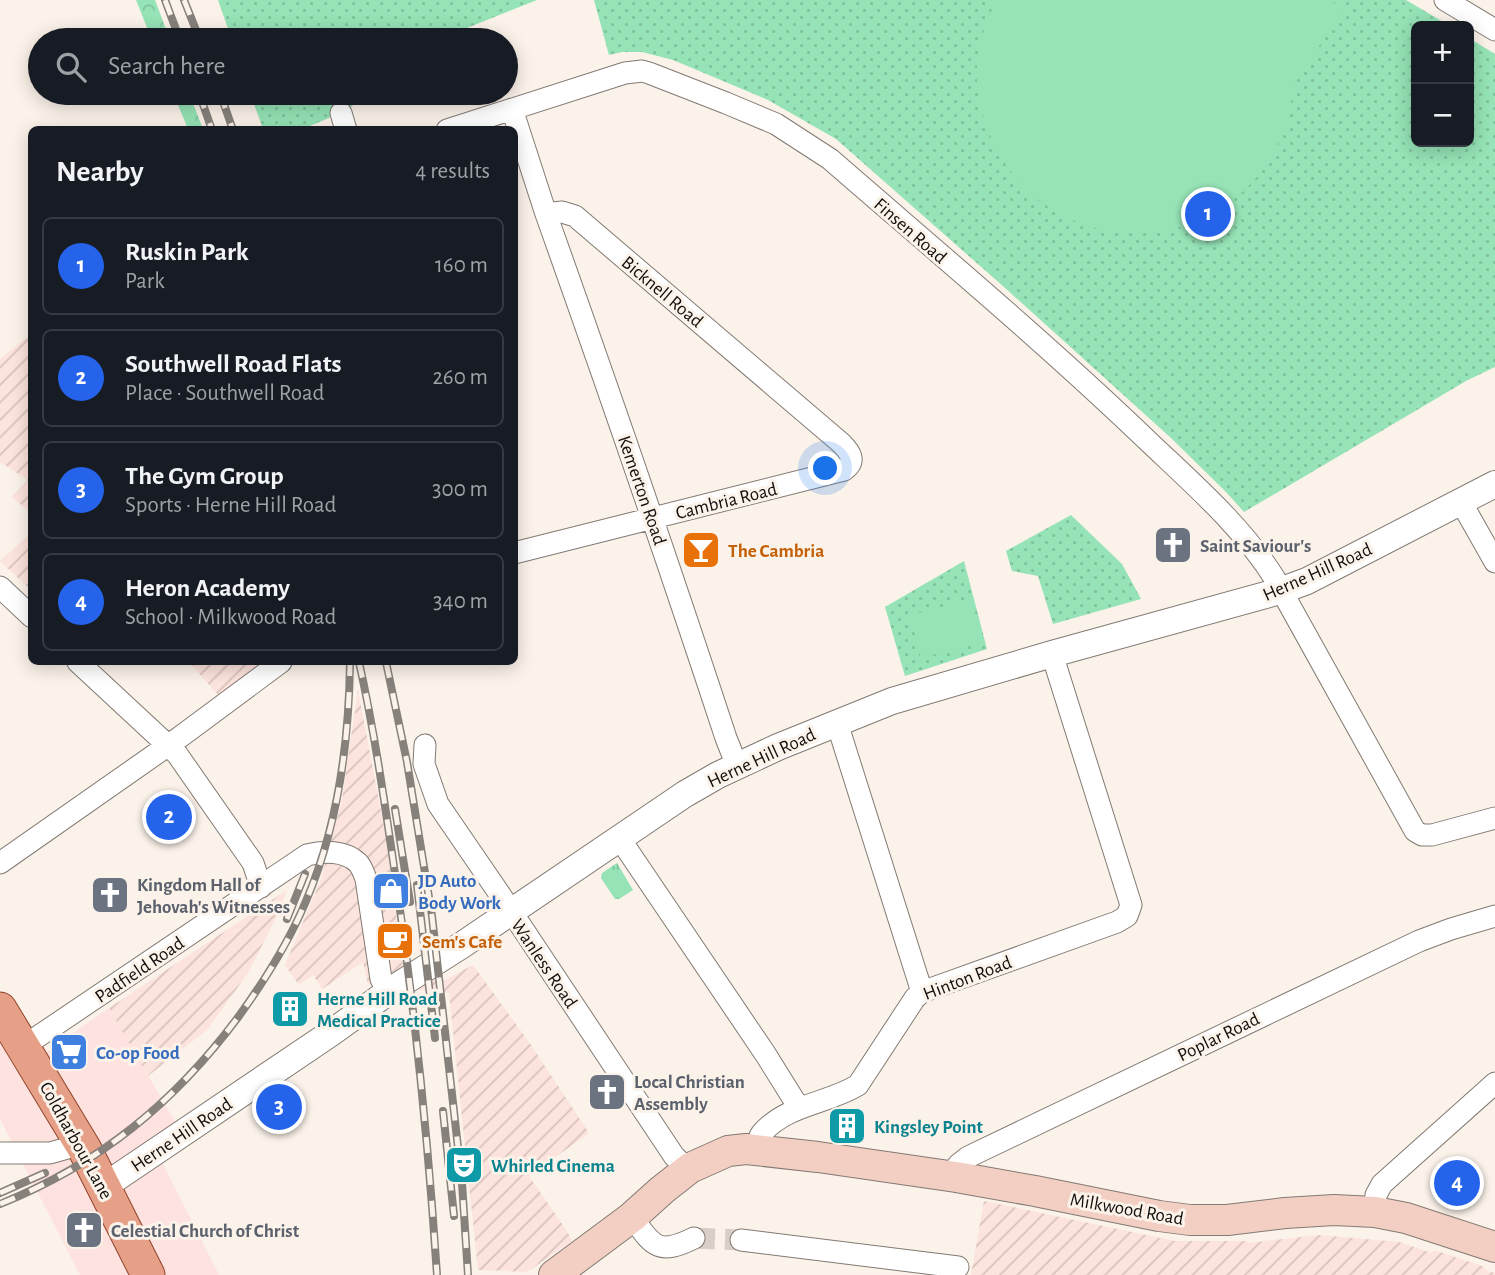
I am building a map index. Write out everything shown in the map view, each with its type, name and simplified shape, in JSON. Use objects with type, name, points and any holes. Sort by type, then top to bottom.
[{"type":"main road","name":"Coldharbour Lane","points":[[0,1009],[82,1144],[148,1275]]},
{"type":"main road","points":[[554,1275],[632,1217],[690,1168],[728,1151],[758,1150]]},
{"type":"main road","name":"Milkwood Road","points":[[758,1150],[956,1177],[1190,1220],[1227,1220],[1334,1210],[1375,1212],[1406,1218],[1495,1247]]},
{"type":"street","points":[[1445,0],[1495,30]]},
{"type":"street","name":"Finsen Road","points":[[459,126],[625,73],[642,71],[776,124],[808,144],[830,159],[1121,415],[1239,532],[1268,568],[1415,831],[1422,835],[1432,835],[1495,818]]},
{"type":"street","points":[[512,109],[518,126]]},
{"type":"street","points":[[518,128],[546,214]]},
{"type":"street","name":"Bicknell Road","points":[[546,214],[562,212],[575,216],[841,443],[852,461]]},
{"type":"street","name":"Kemerton Road","points":[[546,214],[737,766]]},
{"type":"street","name":"Cambria Road","points":[[518,552],[844,470],[852,461]]},
{"type":"street","name":"Herne Hill Road","points":[[103,1187],[388,992],[709,780],[892,701],[1227,607],[1307,581],[1495,484]]},
{"type":"street","points":[[1461,502],[1495,562]]},
{"type":"street","points":[[0,587],[28,613]]},
{"type":"street","name":"Hinton Road","points":[[758,1150],[760,1136],[780,1117],[858,1084],[915,998],[922,992],[1117,922],[1127,916],[1131,905],[1052,654]]},
{"type":"street","points":[[81,665],[177,754],[253,863],[261,887]]},
{"type":"street","points":[[0,863],[277,665]]},
{"type":"street","points":[[837,723],[922,992]]},
{"type":"street","name":"Wanless Road","points":[[425,745],[424,764],[438,804],[674,1156],[685,1167],[690,1168]]},
{"type":"street","points":[[620,839],[759,1044],[799,1108]]},
{"type":"street","name":"Padfield Road","points":[[23,1046],[307,855],[321,852],[347,856],[359,864],[366,879],[381,979],[388,992]]},
{"type":"street","name":"Poplar Road","points":[[956,1177],[958,1165],[968,1157],[1012,1135],[1419,941],[1495,916]]},
{"type":"street","points":[[1375,1212],[1376,1195],[1382,1184],[1495,1083]]},
{"type":"street","points":[[0,1153],[50,1153],[82,1144]]},
{"type":"street","points":[[632,1217],[651,1242],[661,1247],[677,1246],[694,1238]]},
{"type":"street","points":[[741,1240],[958,1267]]},
{"type":"shaded area","points":[[28,336],[28,480],[0,462],[0,359]]},
{"type":"shaded area","points":[[28,480],[28,510],[12,497]]},
{"type":"shaded area","points":[[28,536],[28,587],[0,561]]},
{"type":"shaded area","points":[[192,665],[262,665],[218,695]]},
{"type":"shaded area","points":[[358,690],[385,833],[404,973],[445,980],[473,965],[529,1042],[589,1133],[529,1176],[572,1241],[527,1272],[478,1270],[449,993],[368,984],[363,962],[322,989],[313,975],[299,985],[285,965],[321,879],[342,799]]},
{"type":"shaded area","points":[[287,890],[248,973],[207,1030],[148,1076],[109,1008]]},
{"type":"shaded area","points":[[109,1008],[177,1125],[159,1156],[219,1275],[80,1275],[0,1119],[0,1040],[19,1071]]},
{"type":"shaded area","points":[[984,1201],[1175,1241],[1248,1243],[1320,1235],[1399,1242],[1485,1267],[1485,1270],[1495,1275],[971,1275]]},
{"type":"green space","points":[[136,0],[155,0],[166,28],[147,28]]},
{"type":"green space","points":[[218,0],[537,0],[467,28],[228,28]]},
{"type":"green space","points":[[594,0],[1406,0],[1442,21],[1411,21],[1411,147],[1474,147],[1474,41],[1495,54],[1495,367],[1466,381],[1244,512],[1171,438],[836,139],[768,100],[673,60],[642,52],[609,55]]},
{"type":"green space","points":[[996,0],[1329,0],[1343,9],[1295,82],[1289,116],[1280,141],[1259,175],[1230,202],[1197,221],[1163,231],[1127,233],[1093,227],[1060,214],[1031,193],[1007,166],[985,123],[977,81],[980,43]]},
{"type":"green space","points":[[178,105],[194,105],[202,126],[187,126]]},
{"type":"green space","points":[[254,105],[353,105],[310,126],[262,126]]},
{"type":"green space","points":[[1071,515],[1122,564],[1141,599],[1053,624],[1038,576],[1012,571],[1006,551]]},
{"type":"green space","points":[[964,561],[987,649],[905,676],[885,607]]},
{"type":"green space","points":[[971,599],[982,642],[921,658],[910,615]]},
{"type":"green space","points":[[617,863],[633,890],[615,899],[601,878],[602,873]]},
{"type":"tunnel","points":[[694,1238],[741,1240]]},
{"type":"railway","points":[[165,0],[176,28]]},
{"type":"railway","points":[[184,0],[195,28]]},
{"type":"railway","points":[[203,105],[211,126]]},
{"type":"railway","points":[[224,105],[232,126]]},
{"type":"railway","points":[[0,1204],[71,1170],[103,1150],[162,1103],[214,1047],[267,975],[299,916],[317,873],[334,814],[344,753],[350,665]]},
{"type":"railway","points":[[360,665],[382,789],[408,968],[425,1121],[437,1275]]},
{"type":"railway","points":[[387,665],[407,762],[432,916],[462,1183],[468,1275]]},
{"type":"railway","points":[[395,809],[410,902]]},
{"type":"railway","points":[[287,919],[305,874]]},
{"type":"railway","points":[[417,885],[435,1038]]},
{"type":"railway","points":[[443,1111],[454,1216]]},
{"type":"railway","points":[[0,1193],[45,1173]]},
{"type":"place","name":"Ruskin Park","points":[[1208,214]]},
{"type":"place","name":"Saint Saviour's","points":[[1173,545]]},
{"type":"place","name":"The Cambria","points":[[701,550]]},
{"type":"place","name":"Southwell Road Flats","points":[[169,817]]},
{"type":"place","name":"JD Auto Body Work","points":[[391,891]]},
{"type":"place","name":"Kingdom Hall of Jehovah's Witnesses","points":[[110,895]]},
{"type":"place","name":"Sem's Cafe","points":[[395,941]]},
{"type":"place","name":"Herne Hill Road Medical Practice","points":[[290,1009]]},
{"type":"place","name":"Co-op Food","points":[[69,1052]]},
{"type":"place","name":"Local Christian Assembly","points":[[607,1092]]},
{"type":"place","name":"The Gym Group","points":[[279,1107]]},
{"type":"place","name":"Kingsley Point","points":[[847,1126]]},
{"type":"place","name":"Whirled Cinema","points":[[464,1165]]},
{"type":"place","name":"Heron Academy","points":[[1457,1183]]},
{"type":"place","name":"Celestial Church of Christ","points":[[84,1230]]}]
